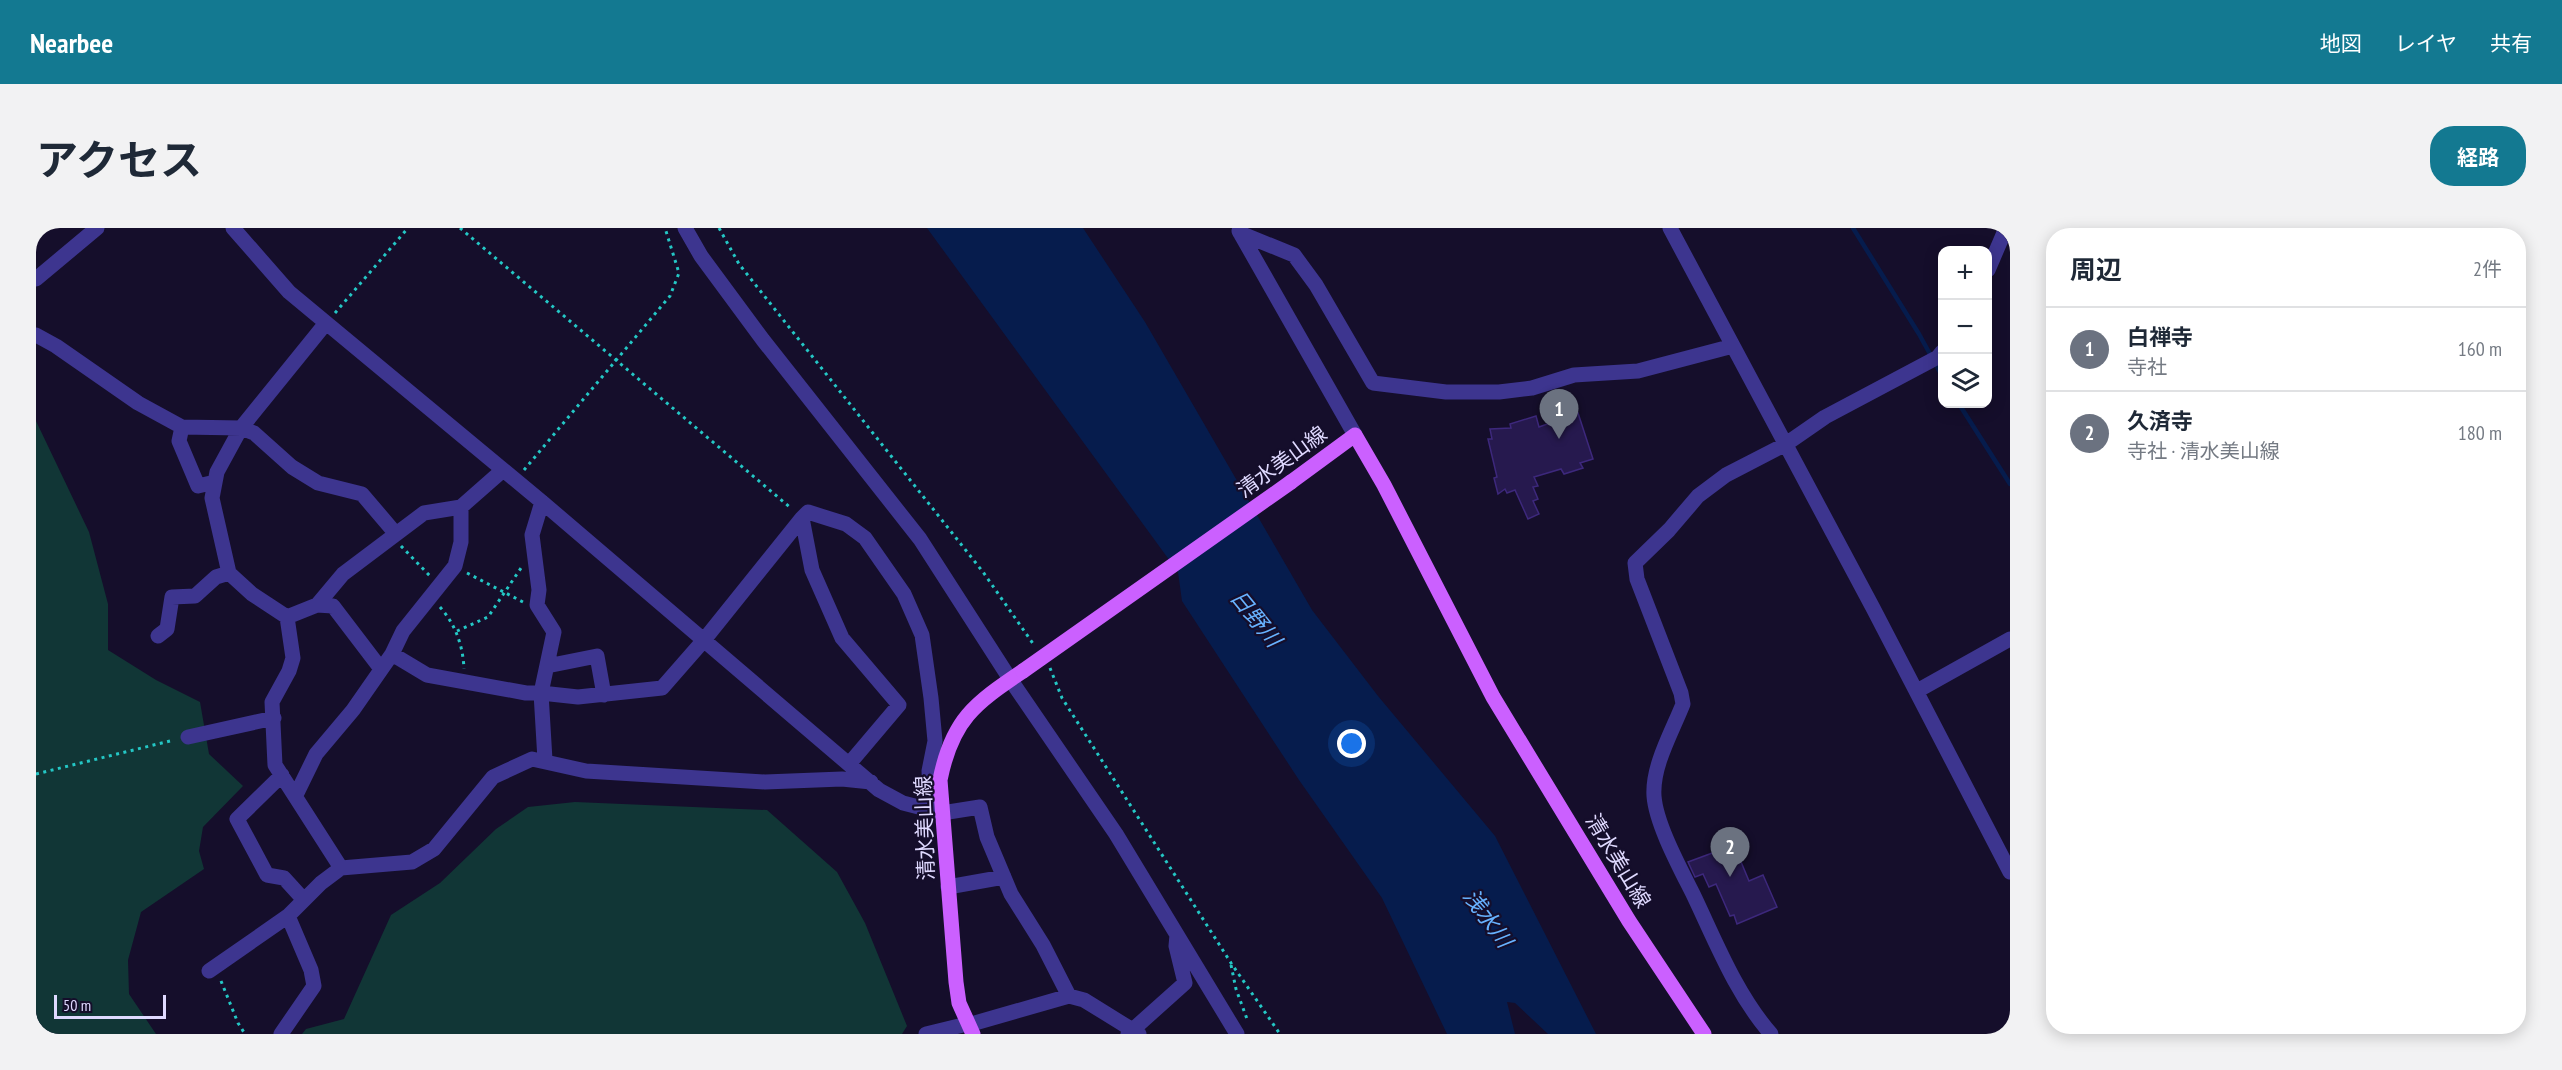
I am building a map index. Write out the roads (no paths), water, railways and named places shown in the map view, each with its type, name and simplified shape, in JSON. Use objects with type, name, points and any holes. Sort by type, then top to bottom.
[{"type":"main road","name":"清水美山線","points":[[968,1028],[959,1003],[956,982],[942,813],[942,771],[945,753],[958,725],[976,704],[1355,435],[1384,485],[1493,697],[1629,921],[1704,1034]]},
{"type":"street","points":[[36,279],[97,228]]},
{"type":"street","points":[[233,228],[268,271],[289,292],[542,502],[871,782],[903,803],[942,813],[980,807],[987,837],[1011,894],[1043,945],[1069,996]]},
{"type":"street","points":[[685,228],[701,256],[763,340],[920,539],[1016,675],[1178,933],[1237,1034]]},
{"type":"street","points":[[1670,228],[1917,691],[2010,872]]},
{"type":"street","points":[[1992,261],[2006,228]]},
{"type":"street","points":[[1239,231],[1294,255],[1316,285],[1373,382],[1446,392],[1499,392],[1532,388],[1574,375],[1638,371],[1733,346]]},
{"type":"street","points":[[1239,231],[1355,435]]},
{"type":"street","points":[[326,323],[241,428],[217,472],[212,498],[229,573],[252,594],[287,617],[293,658],[289,671],[272,702],[275,765],[341,868]]},
{"type":"street","points":[[36,335],[56,346],[138,404],[182,427],[241,428],[254,433],[291,467],[318,483],[362,494],[396,534]]},
{"type":"street","points":[[1771,1034],[1757,1019],[1735,981],[1667,842],[1654,797],[1656,774],[1683,704],[1681,693],[1637,579],[1635,563],[1670,530],[1698,496],[1726,475],[1786,444],[1826,417],[1940,354]]},
{"type":"street","points":[[182,427],[179,441],[198,486],[215,482]]},
{"type":"street","points":[[316,605],[343,574],[424,513],[461,507],[503,470]]},
{"type":"street","points":[[542,502],[532,535],[539,590],[537,605],[554,632],[541,693],[545,760]]},
{"type":"street","points":[[296,795],[316,754],[352,710],[392,654],[403,631],[455,566],[461,542],[461,507]]},
{"type":"street","points":[[392,654],[427,675],[526,693],[578,697],[662,688],[808,512],[846,524],[865,538],[904,594],[922,635],[935,741],[929,771],[930,794],[942,813]]},
{"type":"street","points":[[802,518],[812,570],[842,638],[898,705],[849,764]]},
{"type":"street","points":[[158,636],[167,629],[172,597],[195,596],[216,577],[229,573]]},
{"type":"street","points":[[287,617],[316,605],[333,606],[381,669]]},
{"type":"street","points":[[1917,691],[2010,639]]},
{"type":"street","points":[[547,666],[597,656],[604,695]]},
{"type":"street","points":[[188,737],[274,718]]},
{"type":"street","points":[[212,969],[288,916],[341,868],[412,862],[434,849],[493,777],[532,759],[545,760],[586,771],[765,782],[842,779],[871,782]]},
{"type":"street","points":[[282,775],[237,819],[267,876],[284,878],[303,900]]},
{"type":"street","points":[[948,887],[1004,878]]},
{"type":"street","points":[[281,1034],[314,986],[310,970],[288,916]]},
{"type":"street","points":[[926,1034],[968,1028],[1069,996],[1084,1000],[1133,1032],[1185,983],[1176,946],[1178,933]]},
{"type":"water","points":[[927,228],[1083,228],[1145,322],[1312,610],[1378,696],[1495,836],[1596,1034],[1548,1034],[1515,1003],[1507,1002],[1515,1034],[1447,1034],[1382,898],[1299,780],[1182,601],[1178,572]]},
{"type":"waterway","points":[[1853,228],[1938,369]]},
{"type":"waterway","points":[[1962,408],[2010,484]]},
{"type":"place","name":"白禅寺","points":[[1559,439]]},
{"type":"place","name":"久済寺","points":[[1730,877]]},
{"type":"water label","name":"日野川","points":[[1256,618]]},
{"type":"water label","name":"浅水川","points":[[1488,918]]}]
